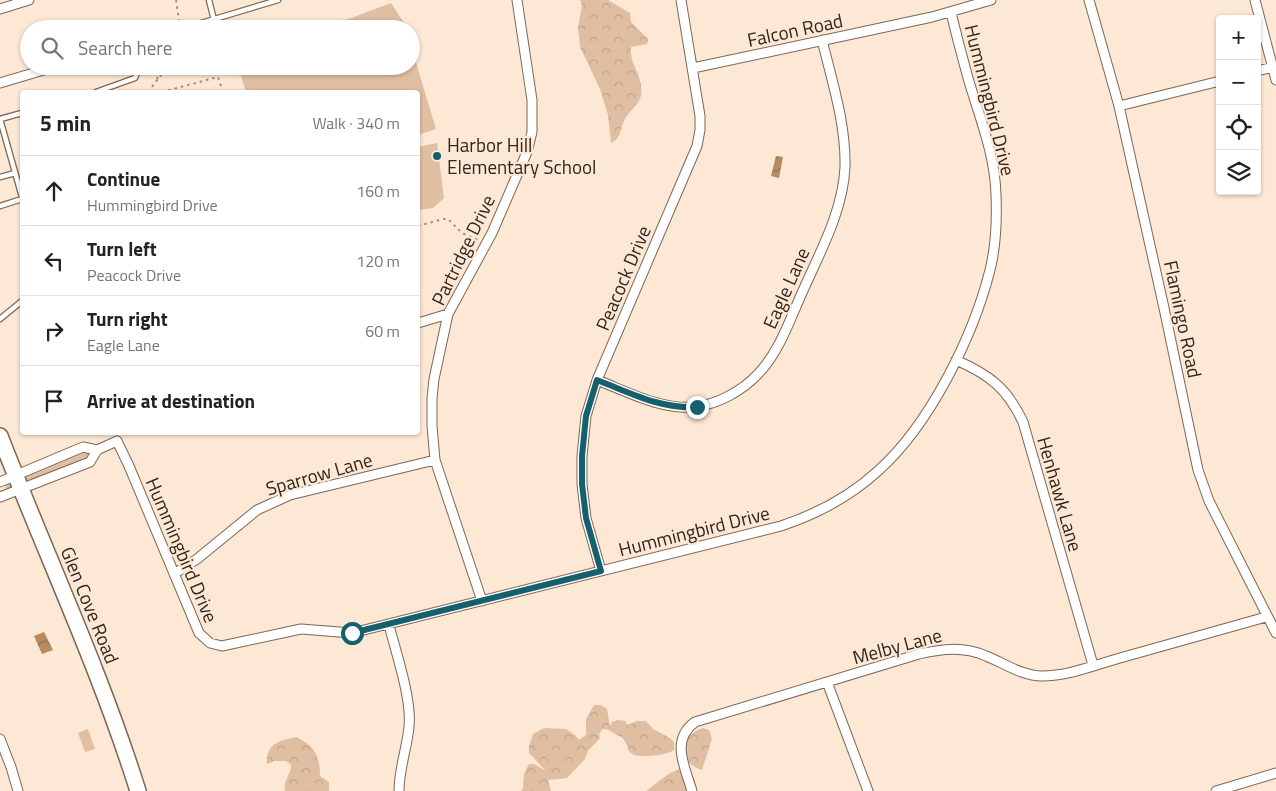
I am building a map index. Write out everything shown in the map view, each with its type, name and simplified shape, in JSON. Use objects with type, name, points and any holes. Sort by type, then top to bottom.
[{"type":"main road","name":"Glen Cove Road","points":[[0,436],[84,640],[128,758],[138,791]]},
{"type":"street","points":[[0,9],[29,0]]},
{"type":"street","name":"Partridge Drive","points":[[482,601],[435,460],[432,398],[434,379],[448,314],[492,233],[527,152],[532,132],[532,100],[517,0]]},
{"type":"street","name":"Peacock Drive","points":[[601,571],[586,518],[582,484],[582,456],[586,416],[597,380],[697,146],[700,130],[700,116],[693,68],[681,0]]},
{"type":"street","name":"Falcon Road","points":[[693,68],[951,12],[991,0]]},
{"type":"street","name":"Flamingo Road","points":[[1089,0],[1119,106],[1198,470],[1209,500],[1251,581],[1266,617],[1276,633]]},
{"type":"street","points":[[1255,0],[1276,80]]},
{"type":"street","name":"Hummingbird Drive","points":[[119,437],[199,633],[206,640],[216,645],[229,645],[302,628],[346,634],[389,625],[601,571],[636,564],[781,526],[807,517],[847,495],[879,471],[907,441],[928,411],[956,360],[980,301],[990,269],[996,225],[996,193],[992,162],[986,134],[968,78],[951,12]]},
{"type":"street","name":"Eagle Lane","points":[[597,380],[657,404],[681,408],[697,407],[721,400],[738,391],[757,376],[770,360],[781,340],[821,250],[836,215],[843,191],[845,165],[842,133],[836,96],[822,40]]},
{"type":"street","points":[[1261,70],[1273,67]]},
{"type":"street","points":[[0,83],[27,75]]},
{"type":"street","points":[[1119,106],[1216,82]]},
{"type":"street","points":[[420,322],[448,314]]},
{"type":"street","name":"Henhawk Lane","points":[[956,360],[975,368],[1007,393],[1023,422],[1094,665]]},
{"type":"street","points":[[0,482],[18,482],[90,462],[97,450],[119,437]]},
{"type":"street","points":[[0,498],[18,482],[83,447],[97,450]]},
{"type":"street","name":"Sparrow Lane","points":[[174,574],[197,559],[244,519],[270,503],[290,495],[435,460]]},
{"type":"street","name":"Melby Lane","points":[[692,791],[683,762],[680,744],[686,728],[695,722],[826,682],[943,648],[970,650],[1033,676],[1061,674],[1266,617]]},
{"type":"street","points":[[389,625],[409,709],[409,727],[399,780],[399,791]]},
{"type":"street","points":[[826,682],[868,791]]},
{"type":"street","points":[[0,739],[18,791]]},
{"type":"street","points":[[1219,790],[1276,773]]},
{"type":"lane","points":[[208,0],[214,20],[278,0]]},
{"type":"lane","points":[[102,90],[135,78],[136,75]]},
{"type":"lane","points":[[20,114],[0,119],[20,191]]},
{"type":"lane","points":[[0,178],[15,173]]},
{"type":"lane","points":[[0,206],[20,199]]},
{"type":"lane","points":[[0,319],[20,303]]},
{"type":"path","points":[[176,0],[182,20]]},
{"type":"path","points":[[156,75],[158,79]]},
{"type":"path","points":[[150,90],[161,75]]},
{"type":"path","points":[[169,90],[218,77],[222,90]]},
{"type":"path","points":[[420,225],[443,218],[448,219],[462,233],[478,240]]},
{"type":"green space","points":[[580,0],[608,0],[630,13],[631,22],[648,39],[647,44],[631,47],[632,58],[640,82],[641,95],[626,117],[618,136],[611,143],[608,115],[600,89],[580,47],[578,28],[582,5]]},
{"type":"green space","points":[[391,3],[402,20],[346,20]]},
{"type":"green space","points":[[241,75],[420,75],[436,129],[420,134],[420,90],[245,90]]},
{"type":"green space","points":[[437,143],[444,198],[433,208],[420,210],[420,147]]},
{"type":"green space","points":[[83,447],[97,450],[90,462],[8,494],[3,480]]},
{"type":"green space","points":[[594,705],[601,705],[607,709],[610,727],[612,722],[618,720],[625,721],[628,725],[637,721],[646,721],[653,729],[674,742],[674,750],[655,756],[634,755],[628,750],[622,737],[603,729],[599,734],[600,738],[588,751],[585,759],[567,778],[548,780],[551,791],[521,791],[524,774],[529,764],[534,764],[546,771],[529,753],[533,734],[544,728],[566,729],[579,740],[586,735],[586,719]]},
{"type":"green space","points":[[703,728],[709,730],[712,739],[702,770],[693,766],[688,761],[684,748],[690,736]]},
{"type":"green space","points":[[88,729],[95,749],[85,752],[78,733]]},
{"type":"green space","points":[[296,737],[315,752],[319,763],[320,776],[329,782],[329,791],[285,791],[285,784],[291,765],[286,761],[275,761],[267,764],[267,757],[271,747],[279,742]]},
{"type":"green space","points":[[681,769],[694,778],[697,791],[646,791],[667,775]]},
{"type":"water","points":[[776,156],[783,157],[779,178],[771,176]]},
{"type":"water","points":[[44,632],[53,650],[42,654],[34,636]]},
{"type":"place","name":"Harbor Hill Elementary School","points":[[437,156]]},
{"type":"route","points":[[352,633],[601,571],[586,518],[582,484],[582,456],[586,416],[597,380],[657,404],[681,408],[697,407]]}]
